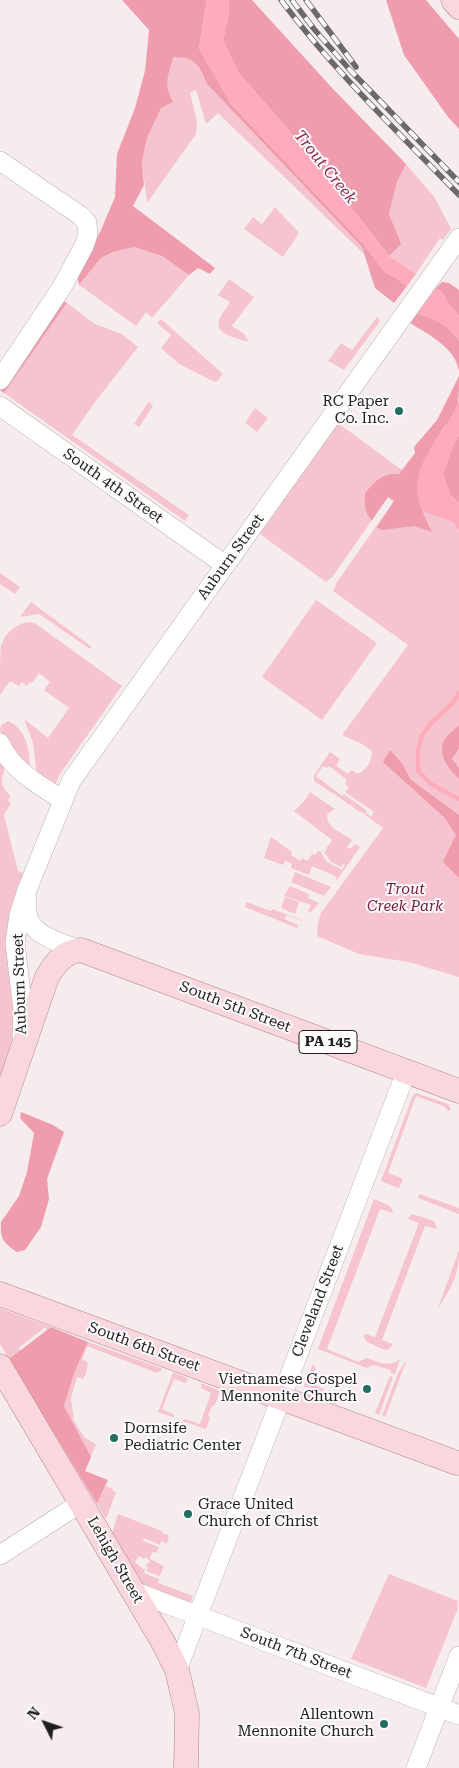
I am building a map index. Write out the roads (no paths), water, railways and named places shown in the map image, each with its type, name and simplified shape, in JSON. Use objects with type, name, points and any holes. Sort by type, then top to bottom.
[{"type":"main road","points":[[453,0],[459,7]]},
{"type":"main road","points":[[0,1114],[47,977],[56,961],[71,951],[81,950]]},
{"type":"main road","name":"South 5th Street","points":[[81,950],[459,1092]]},
{"type":"main road","name":"South 6th Street","points":[[0,1294],[458,1463]]},
{"type":"main road","name":"Lehigh Street","points":[[0,1366],[82,1502],[163,1642],[177,1670],[187,1713],[186,1768]]},
{"type":"street","points":[[0,161],[81,216],[86,222],[88,234],[84,246],[62,287],[0,380]]},
{"type":"street","name":"Auburn Street","points":[[22,1050],[23,1012],[15,943],[19,915],[27,890],[71,781],[459,238]]},
{"type":"street","name":"South 4th Street","points":[[0,406],[226,565]]},
{"type":"street","points":[[0,743],[10,761],[63,800]]},
{"type":"street","name":"Auburn Street","points":[[27,890],[27,913],[30,922],[37,930],[48,937],[81,950]]},
{"type":"street","name":"Cleveland Street","points":[[177,1670],[406,1072]]},
{"type":"street","points":[[0,1555],[82,1502]]},
{"type":"street","name":"South 7th Street","points":[[133,1592],[459,1715]]},
{"type":"street","points":[[416,1768],[459,1656]]},
{"type":"waterway","name":"Trout Creek","points":[[459,693],[452,704],[432,722],[422,735],[418,751],[418,771],[431,784],[459,799]]},
{"type":"railway","points":[[281,0],[323,52],[459,195]]},
{"type":"railway","points":[[292,0],[314,29],[350,70],[459,182]]},
{"type":"railway","points":[[306,0],[356,67]]},
{"type":"place","name":"RC Paper Co. Inc.","points":[[399,411]]},
{"type":"place","name":"Vietnamese Gospel Mennonite Church","points":[[367,1389]]},
{"type":"place","name":"Dornsife Pediatric Center","points":[[114,1438]]},
{"type":"place","name":"Grace United Church of Christ","points":[[188,1514]]},
{"type":"place","name":"Allentown Mennonite Church","points":[[384,1724]]},
{"type":"park label","name":"Trout Creek Park","points":[[405,898]]}]
